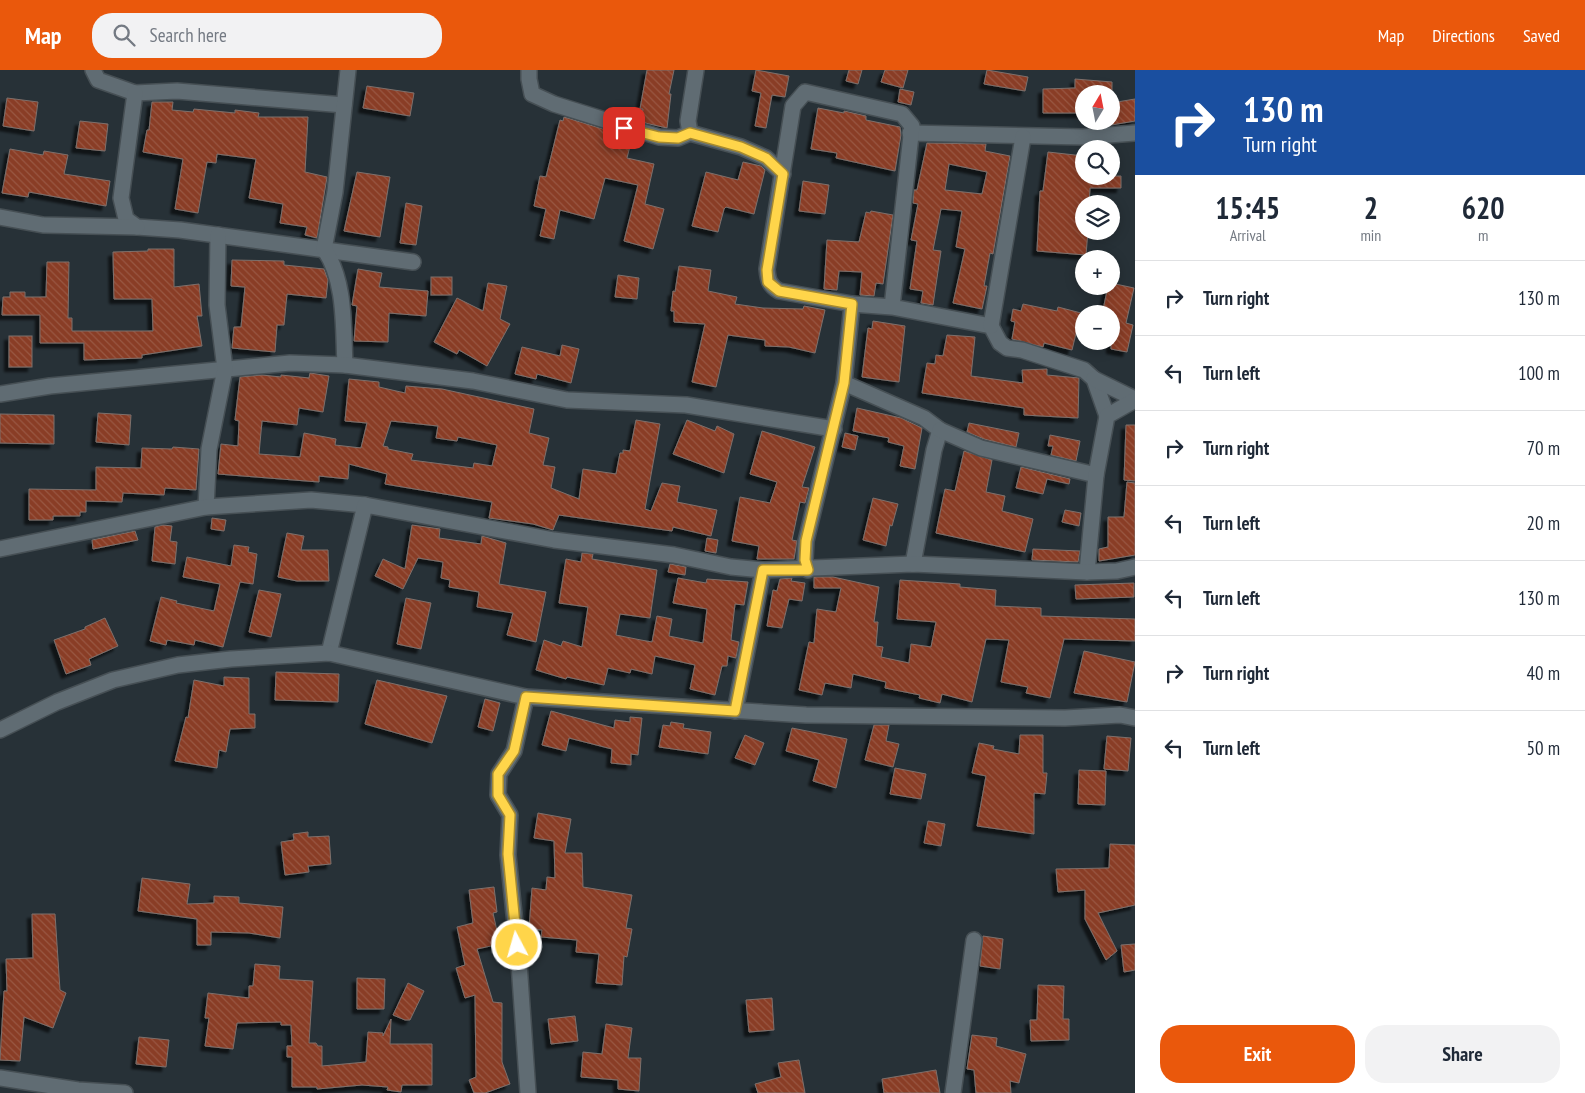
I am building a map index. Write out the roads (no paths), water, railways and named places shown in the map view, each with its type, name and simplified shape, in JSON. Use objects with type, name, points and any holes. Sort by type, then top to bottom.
[{"type":"street","points":[[93,70],[98,80],[135,93],[176,91],[344,105]]},
{"type":"street","points":[[345,365],[342,305],[337,277],[333,262],[324,249],[335,192],[348,70]]},
{"type":"street","points":[[529,70],[532,94],[554,104],[659,137],[678,138],[690,133],[741,147],[766,158],[783,174]]},
{"type":"street","points":[[690,133],[688,120],[696,70]]},
{"type":"street","points":[[892,307],[912,126],[902,114],[805,92],[793,106],[767,270],[768,282],[779,291],[852,304],[892,307],[991,326]]},
{"type":"street","points":[[135,93],[121,198],[126,219],[137,227]]},
{"type":"street","points":[[910,133],[1083,137],[1135,133]]},
{"type":"street","points":[[1023,137],[991,326],[1000,344],[1007,348],[1022,350],[1054,362],[1074,365],[1084,370],[1094,379],[1135,399]]},
{"type":"street","points":[[0,216],[43,225],[180,230],[413,262]]},
{"type":"street","points":[[206,507],[209,450],[226,369],[217,305],[218,235]]},
{"type":"street","points":[[808,570],[805,560],[806,541],[844,383],[852,304]]},
{"type":"street","points":[[0,394],[50,386],[290,363],[345,365],[473,381],[567,400],[686,405],[834,429]]},
{"type":"street","points":[[1087,572],[1096,475],[1108,416],[1094,379]]},
{"type":"street","points":[[844,383],[924,418],[940,430],[980,448],[1096,475]]},
{"type":"street","points":[[1108,416],[1135,399]]},
{"type":"street","points":[[913,564],[934,450],[940,430]]},
{"type":"street","points":[[0,549],[206,507],[311,500],[365,505],[563,541],[644,550],[731,567],[763,570],[808,570],[913,564],[1087,572],[1117,571],[1135,567]]},
{"type":"street","points":[[329,653],[365,505]]},
{"type":"street","points":[[735,711],[763,570]]},
{"type":"street","points":[[0,730],[58,702],[113,680],[178,665],[231,659],[329,653],[526,697],[735,711],[912,718],[1065,718],[1120,715],[1135,718]]},
{"type":"street","points":[[526,697],[514,751],[498,774],[498,795],[510,815],[508,854],[519,963],[528,1093]]},
{"type":"street","points":[[953,1093],[974,940]]},
{"type":"street","points":[[0,1078],[78,1090],[125,1093]]}]
